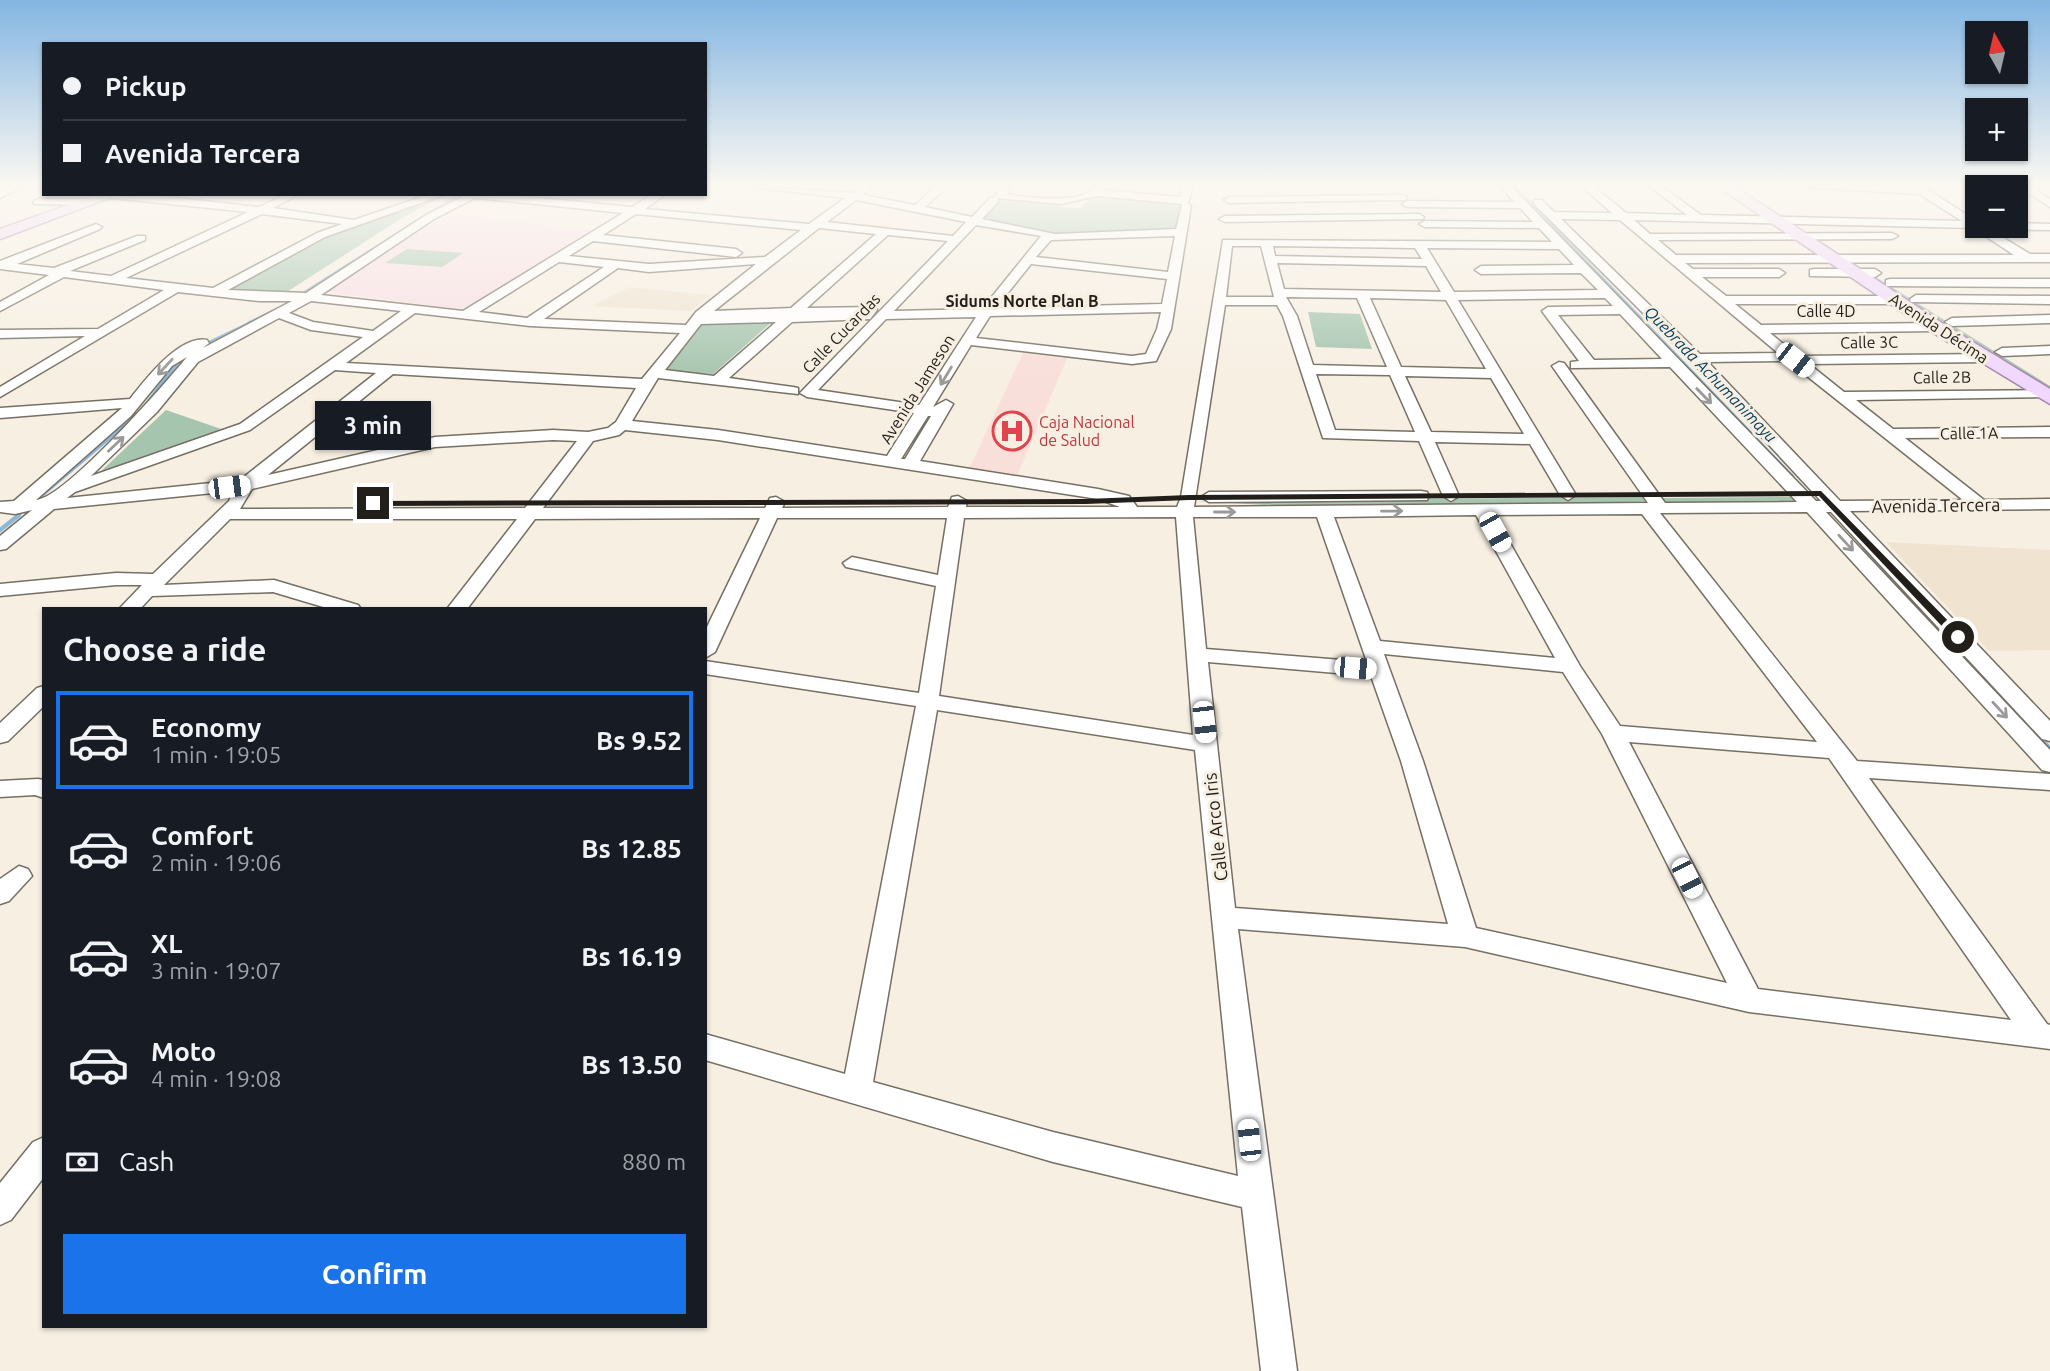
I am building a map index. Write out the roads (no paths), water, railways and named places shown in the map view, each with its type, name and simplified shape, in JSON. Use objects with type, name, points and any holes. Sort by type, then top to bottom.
[{"type":"main road","name":"Avenida Décima","points":[[1830,250],[2048,390]]},
{"type":"main road","name":"Avenida Décima","points":[[1848,263],[1875,273],[1893,292],[1916,299],[1944,325]]},
{"type":"street","points":[[2,265],[39,250]]},
{"type":"street","points":[[0,307],[58,273],[113,250]]},
{"type":"street","points":[[112,280],[176,250]]},
{"type":"street","points":[[215,292],[293,250]]},
{"type":"street","points":[[0,521],[6,509],[135,403],[175,357],[275,307],[357,250]]},
{"type":"street","points":[[0,545],[67,490],[152,410],[193,359],[309,297],[380,250]]},
{"type":"street","points":[[467,314],[569,250]]},
{"type":"street","points":[[702,250],[770,258]]},
{"type":"street","points":[[6,509],[245,485],[435,442],[553,435],[588,436],[613,432],[622,425],[650,379],[695,321],[781,250]]},
{"type":"street","points":[[717,381],[864,250]]},
{"type":"street","name":"Calle Cucardas","points":[[941,413],[807,393],[943,250]]},
{"type":"street","name":"Avenida Jameson","points":[[910,465],[941,413],[993,310],[1038,250]]},
{"type":"street","points":[[975,342],[1144,360],[1153,355],[1164,329],[1177,250]]},
{"type":"street","name":"Calle Arco Iris","points":[[1224,250],[1212,370],[1186,505],[1196,655],[1255,1195],[1279,1371]]},
{"type":"street","points":[[1268,250],[1281,297],[1290,316],[1329,435],[1532,439]]},
{"type":"street","points":[[1422,250],[1532,439],[1568,495]]},
{"type":"street","points":[[1469,250],[1497,296]]},
{"type":"street","points":[[1565,250],[1672,363],[1816,500],[2050,734]]},
{"type":"street","points":[[1579,250],[1696,358],[1816,500],[2050,764]]},
{"type":"street","points":[[1663,250],[1793,358],[1980,505]]},
{"type":"street","points":[[2015,250],[2050,271]]},
{"type":"street","points":[[556,258],[649,268],[770,258]]},
{"type":"street","points":[[1673,259],[1848,263],[2050,258]]},
{"type":"street","points":[[1271,259],[1430,263]]},
{"type":"street","points":[[1031,261],[1172,276]]},
{"type":"street","points":[[1801,273],[1848,263]]},
{"type":"street","points":[[2,265],[176,288],[309,297],[530,322],[695,321],[789,315],[871,310],[864,316],[789,315]]},
{"type":"street","points":[[530,322],[615,265]]},
{"type":"street","points":[[1481,270],[1583,269]]},
{"type":"street","points":[[1690,273],[1787,273]]},
{"type":"street","points":[[1721,300],[2050,283]]},
{"type":"street","points":[[0,394],[98,332],[176,288]]},
{"type":"street","points":[[1219,301],[1362,295],[1606,294]]},
{"type":"street","points":[[1362,295],[1393,371],[1451,496]]},
{"type":"street","points":[[1916,299],[2050,300]]},
{"type":"street","points":[[884,312],[1167,305]]},
{"type":"street","points":[[67,490],[245,427],[414,308]]},
{"type":"street","points":[[1589,364],[1548,311],[1622,310]]},
{"type":"street","points":[[279,314],[310,326],[376,335]]},
{"type":"street","name":"Calle 4D","points":[[1758,329],[1944,325],[2050,319]]},
{"type":"street","points":[[0,334],[98,332]]},
{"type":"street","name":"Avenida Jameson","points":[[891,462],[975,342]]},
{"type":"street","name":"Calle 3C","points":[[1696,358],[1994,355],[2050,351]]},
{"type":"street","points":[[1672,363],[1559,366],[1653,504],[2044,1036]]},
{"type":"street","points":[[331,366],[717,381],[793,391]]},
{"type":"street","points":[[1307,369],[1496,374]]},
{"type":"street","points":[[131,607],[231,509],[245,485],[390,370]]},
{"type":"street","name":"Calle 2B","points":[[1841,396],[2048,390]]},
{"type":"street","points":[[0,413],[135,403]]},
{"type":"street","points":[[622,425],[718,435],[910,465],[1128,506]]},
{"type":"street","name":"Calle 1A","points":[[1888,434],[2050,432]]},
{"type":"street","points":[[459,607],[588,436]]},
{"type":"street","name":"Avenida Tercera","points":[[1186,505],[1324,512],[1482,510],[2050,492]]},
{"type":"street","name":"Avenida Tercera","points":[[231,509],[1128,506],[1568,495],[1653,504]]},
{"type":"street","name":"Avenida Tercera","points":[[1816,500],[1980,505],[2050,504]]},
{"type":"street","points":[[707,648],[774,506]]},
{"type":"street","points":[[857,1090],[928,701],[958,507]]},
{"type":"street","points":[[1482,510],[1570,666],[1613,733],[1749,1000]]},
{"type":"street","points":[[1324,512],[1381,670],[1465,936]]},
{"type":"street","points":[[852,563],[947,583]]},
{"type":"street","points":[[0,590],[116,579],[153,585],[274,586],[344,607]]},
{"type":"street","points":[[1373,647],[1570,666]]},
{"type":"street","points":[[1196,655],[1381,670]]},
{"type":"street","points":[[707,667],[1206,744]]},
{"type":"street","points":[[0,736],[42,695]]},
{"type":"street","points":[[1613,733],[1834,751]]},
{"type":"street","points":[[1850,769],[2050,782]]},
{"type":"street","points":[[0,789],[42,789]]},
{"type":"street","points":[[0,894],[19,876]]},
{"type":"street","points":[[1225,918],[1465,936],[1749,1000],[2044,1036]]},
{"type":"street","points":[[707,1048],[1053,1147],[1255,1195]]},
{"type":"street","points":[[0,1209],[42,1155]]},
{"type":"waterway","points":[[303,293],[371,250]]},
{"type":"waterway","name":"Quebrada Achumanimayu","points":[[1576,250],[1646,323]]},
{"type":"waterway","points":[[248,323],[271,312]]},
{"type":"waterway","points":[[204,345],[252,322]]},
{"type":"waterway","name":"Quebrada Achumanimayu","points":[[1644,322],[1792,476]]},
{"type":"waterway","points":[[144,407],[179,361]]},
{"type":"waterway","points":[[40,497],[133,418]]},
{"type":"waterway","points":[[36,501],[42,496]]},
{"type":"waterway","points":[[0,530],[19,515]]},
{"type":"waterway","name":"Quebrada Achumanimayu","points":[[1864,549],[2023,720]]},
{"type":"waterway","name":"Quebrada Achumanimayu","points":[[2022,719],[2050,749]]},
{"type":"place","name":"Caja Nacional de Salud","points":[[1012,431]]},
{"type":"district","name":"Sidums Norte Plan B","points":[[1022,301]]}]
